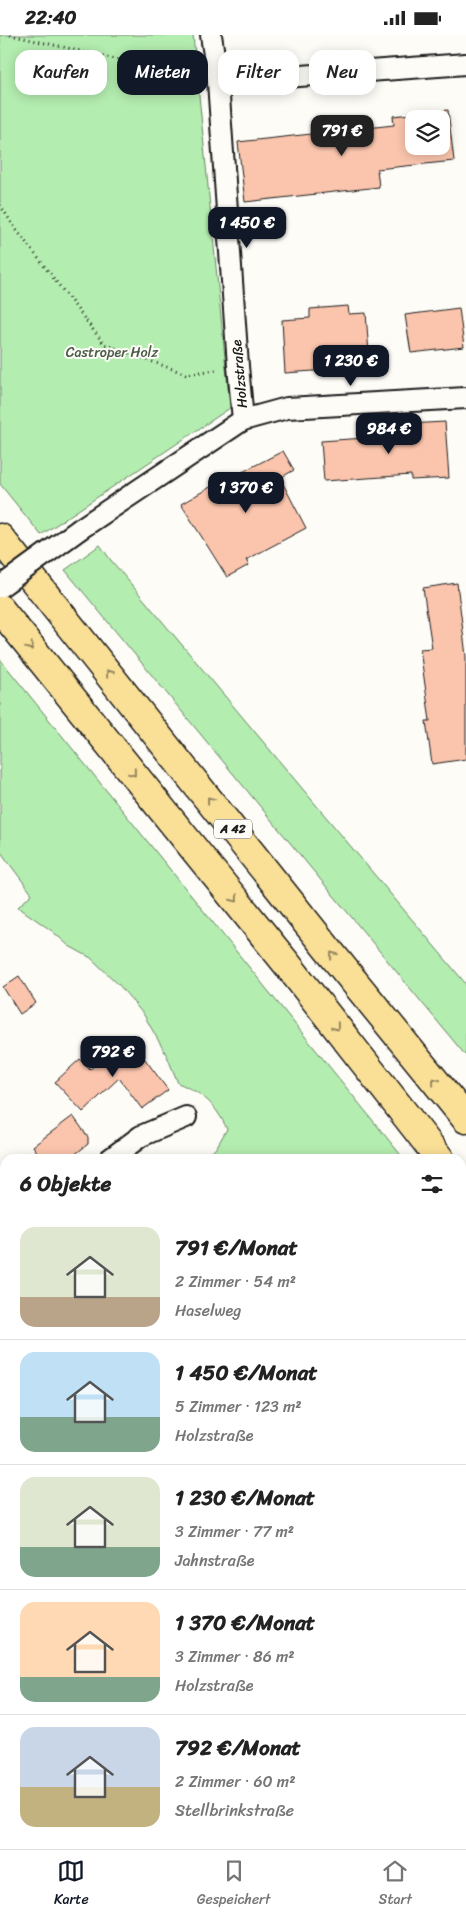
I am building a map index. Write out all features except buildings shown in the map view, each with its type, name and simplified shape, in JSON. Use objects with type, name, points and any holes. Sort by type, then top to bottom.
[{"type":"highway","name":"A 42","points":[[0,538],[326,947],[466,1119]]},
{"type":"highway","points":[[0,609],[233,897],[436,1154]]},
{"type":"street","name":"Holzstraße","points":[[211,35],[218,82]]},
{"type":"street","points":[[299,76],[466,64]]},
{"type":"street","name":"Holzstraße","points":[[0,587],[80,529],[243,420],[219,95]]},
{"type":"street","points":[[243,420],[286,408],[466,398]]},
{"type":"street","points":[[117,1154],[140,1136],[186,1117]]},
{"type":"path","points":[[10,35],[218,82]]},
{"type":"path","points":[[0,205],[15,228],[104,344],[186,374],[238,366]]},
{"type":"green space","name":"Castroper Holz","points":[[0,35],[193,35],[194,50],[117,50],[117,95],[199,95],[230,408],[41,535],[0,484]]},
{"type":"green space","points":[[100,545],[466,984],[466,1056],[65,570]]},
{"type":"green space","points":[[0,659],[400,1154],[209,1154],[216,1148],[227,1129],[218,1113],[202,1096],[178,1083],[167,1056],[144,1015],[120,986],[91,958],[69,946],[52,931],[18,907],[32,894],[0,851]]}]
